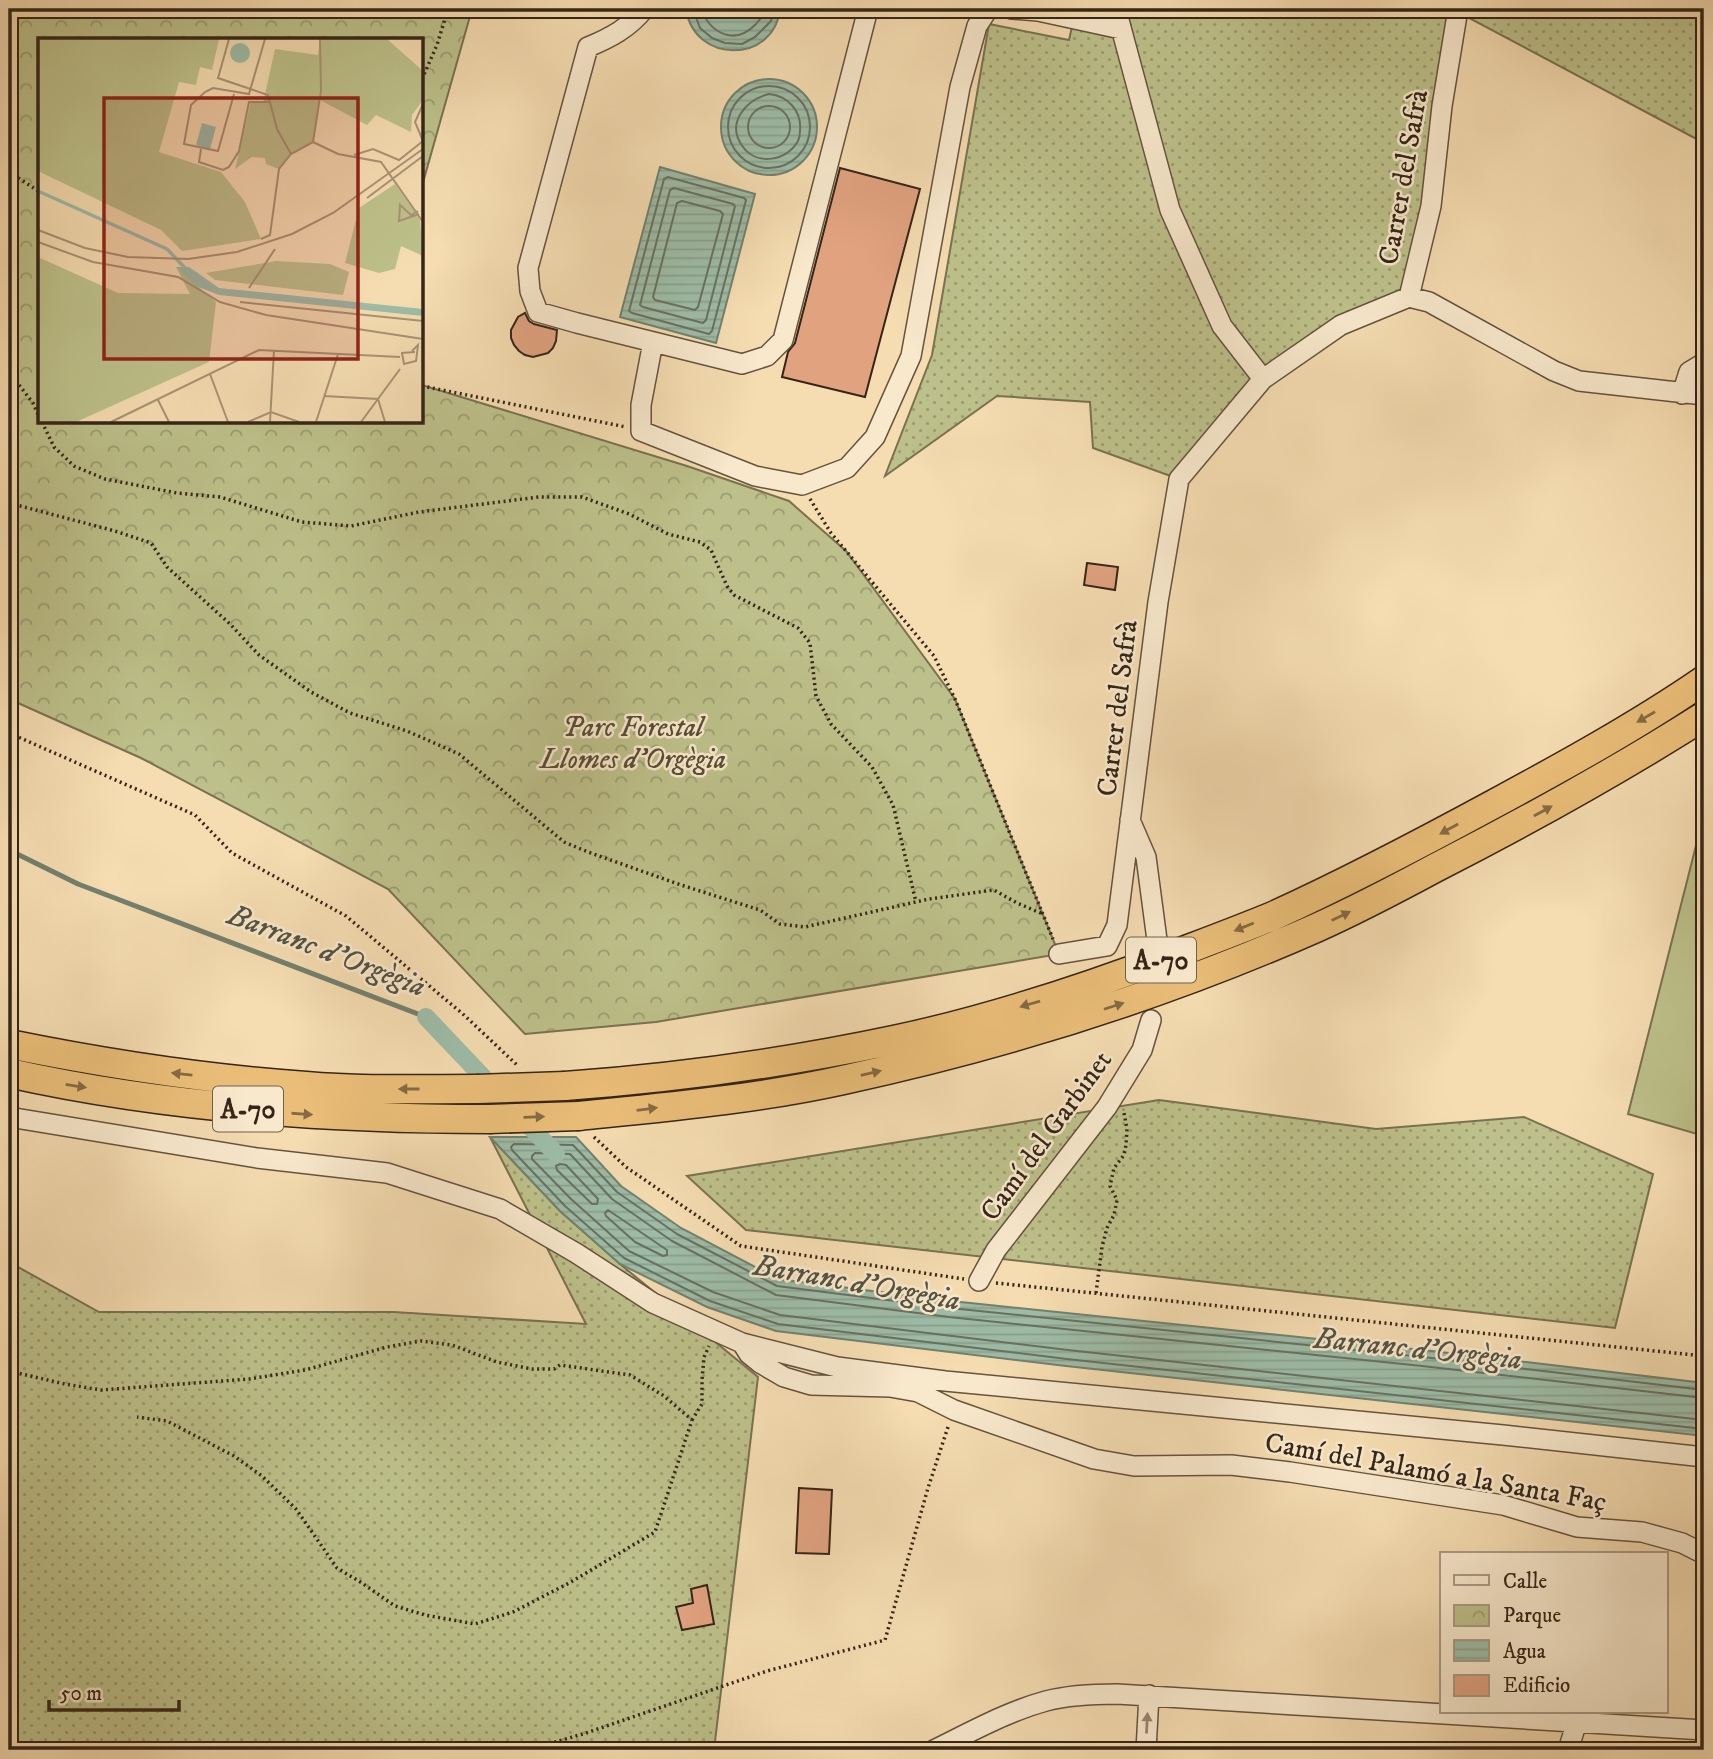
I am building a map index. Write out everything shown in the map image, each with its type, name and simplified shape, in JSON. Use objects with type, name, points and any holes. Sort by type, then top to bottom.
[{"type":"highway","name":"A-70","points":[[9,1044],[165,1072],[308,1087],[477,1089],[646,1080],[830,1053],[897,1040],[1099,983],[1270,917],[1396,857],[1543,777],[1679,698],[1704,680]]},
{"type":"highway","name":"A-70","points":[[9,1073],[214,1106],[345,1117],[582,1122],[841,1080],[1056,1025],[1133,1000],[1318,927],[1483,844],[1579,791],[1704,716]]},
{"type":"street","points":[[644,9],[616,35],[588,47],[528,268],[530,291],[538,312],[742,364],[767,356],[783,340],[869,9]]},
{"type":"street","points":[[653,342],[641,405],[641,431],[755,476],[802,485],[847,468],[875,437],[911,356],[960,88],[977,26],[988,9]]},
{"type":"street","points":[[1012,9],[1038,11],[1121,29]]},
{"type":"street","points":[[1116,9],[1170,210],[1222,326],[1263,379]]},
{"type":"street","name":"Carrer del Safrà","points":[[1059,954],[1107,946],[1117,925],[1158,602],[1179,479],[1263,379],[1341,325],[1409,297],[1431,206],[1442,106],[1458,9]]},
{"type":"street","points":[[1409,297],[1429,302],[1554,371],[1579,381],[1704,395]]},
{"type":"street","points":[[1682,394],[1689,372],[1704,363]]},
{"type":"street","points":[[1129,819],[1146,858],[1157,940]]},
{"type":"street","name":"Camí del Garbinet","points":[[979,1281],[996,1250],[1107,1107],[1142,1050],[1150,1020]]},
{"type":"street","name":"Camí del Palamó a la Santa Faç","points":[[9,1117],[257,1158],[387,1173],[500,1209],[576,1253],[653,1303],[742,1343],[749,1354],[760,1363],[784,1377],[811,1385],[890,1387],[918,1392],[954,1410],[1094,1459],[1134,1466],[1231,1465],[1476,1500],[1503,1505],[1577,1527],[1643,1532],[1682,1543],[1704,1554]]},
{"type":"street","points":[[742,1343],[837,1367],[932,1379],[1704,1457]]},
{"type":"street","points":[[934,1750],[1011,1712],[1047,1701],[1081,1695],[1149,1695],[1440,1713]]},
{"type":"street","points":[[1146,1750],[1149,1695]]},
{"type":"street","points":[[1450,1714],[1704,1730]]},
{"type":"street","points":[[1568,1750],[1577,1722]]},
{"type":"path","points":[[424,74],[448,9]]},
{"type":"path","points":[[9,172],[38,191]]},
{"type":"path","points":[[9,372],[38,414]]},
{"type":"path","points":[[424,386],[641,431]]},
{"type":"path","points":[[43,424],[54,447],[74,466],[105,479],[177,494],[220,498],[302,522],[351,526],[419,512],[539,497],[582,498],[629,514],[668,534],[701,542],[711,550],[726,586],[734,595],[798,628],[810,643],[816,696],[831,724],[872,767],[893,805],[916,902]]},
{"type":"path","points":[[802,485],[831,533],[934,656],[955,699],[1059,954]]},
{"type":"path","points":[[9,503],[151,543],[167,567],[230,624],[258,655],[311,692],[350,713],[407,731],[459,754],[564,842],[681,885],[760,910],[780,924],[805,927],[916,902],[995,890],[1043,914]]},
{"type":"path","points":[[9,733],[195,815],[232,853],[346,916],[464,1015],[525,1072]]},
{"type":"path","points":[[1096,1293],[1102,1247],[1117,1200],[1110,1186],[1114,1168],[1124,1155],[1126,1145],[1124,1080]]},
{"type":"path","points":[[582,1122],[626,1167],[741,1246],[979,1281],[1704,1356]]},
{"type":"path","points":[[137,1417],[167,1421],[234,1456],[262,1476],[296,1509],[337,1569],[395,1606],[425,1615],[475,1624],[513,1612],[571,1582],[655,1532],[692,1420],[702,1404],[704,1357],[715,1329]]},
{"type":"path","points":[[9,1371],[101,1390],[250,1379],[305,1370],[421,1340],[452,1345],[497,1362],[532,1369],[554,1369],[560,1365],[630,1375],[664,1396],[692,1420]]},
{"type":"path","points":[[528,1750],[767,1671],[885,1640],[928,1488],[954,1410]]},
{"type":"path","points":[[9,1742],[45,1750]]},
{"type":"green space","name":"Parc Forestal Llomes d'Orgègia","points":[[9,9],[472,9],[424,179],[424,38],[38,38],[38,424],[424,424],[424,386],[687,466],[789,501],[846,551],[955,699],[1059,954],[656,1022],[525,1034],[388,889],[141,758],[9,699]]},
{"type":"green space","points":[[1076,9],[1704,9],[1704,143],[1458,12],[1409,297],[1263,379],[1179,479],[1093,448],[1090,402],[997,396],[885,476],[932,355],[989,24],[1069,40]]},
{"type":"green space","points":[[1704,814],[1704,1136],[1628,1114]]},
{"type":"green space","points":[[1159,1100],[1376,1129],[1524,1117],[1653,1174],[1615,1328],[746,1230],[687,1176]]},
{"type":"green space","points":[[490,1137],[560,1211],[758,1377],[714,1750],[9,1750],[9,1262],[99,1312],[394,1312],[586,1324]]},
{"type":"water","points":[[686,9],[780,9],[775,27],[764,40],[750,48],[734,50],[718,48],[703,40],[692,27]]},
{"type":"water","points":[[769,79],[787,83],[803,93],[813,109],[817,127],[813,145],[803,161],[787,171],[769,175],[751,171],[735,161],[725,145],[721,127],[725,109],[735,93],[751,83]]},
{"type":"water","points":[[660,167],[755,194],[716,343],[620,317]]},
{"type":"water","points":[[490,1137],[576,1137],[621,1186],[681,1228],[778,1279],[951,1301],[1423,1350],[1704,1383],[1704,1436],[1066,1366],[776,1331],[707,1307],[620,1264],[560,1211]]},
{"type":"building","points":[[840,168],[920,189],[865,397],[782,377],[788,352],[795,343]]},
{"type":"building","points":[[525,313],[534,324],[557,330],[556,341],[548,353],[533,357],[525,355],[514,345],[511,330],[518,317]]},
{"type":"building","points":[[1087,563],[1118,567],[1115,590],[1084,585]]},
{"type":"building","points":[[799,1488],[832,1490],[829,1554],[796,1553]]},
{"type":"building","points":[[707,1585],[714,1624],[682,1630],[676,1607],[693,1603],[691,1589]]},
{"type":"waterway","name":"Barranc d'Orgègia","points":[[9,850],[78,884],[426,1017]]},
{"type":"waterway","name":"Barranc d'Orgègia","points":[[426,1017],[556,1154]]}]
